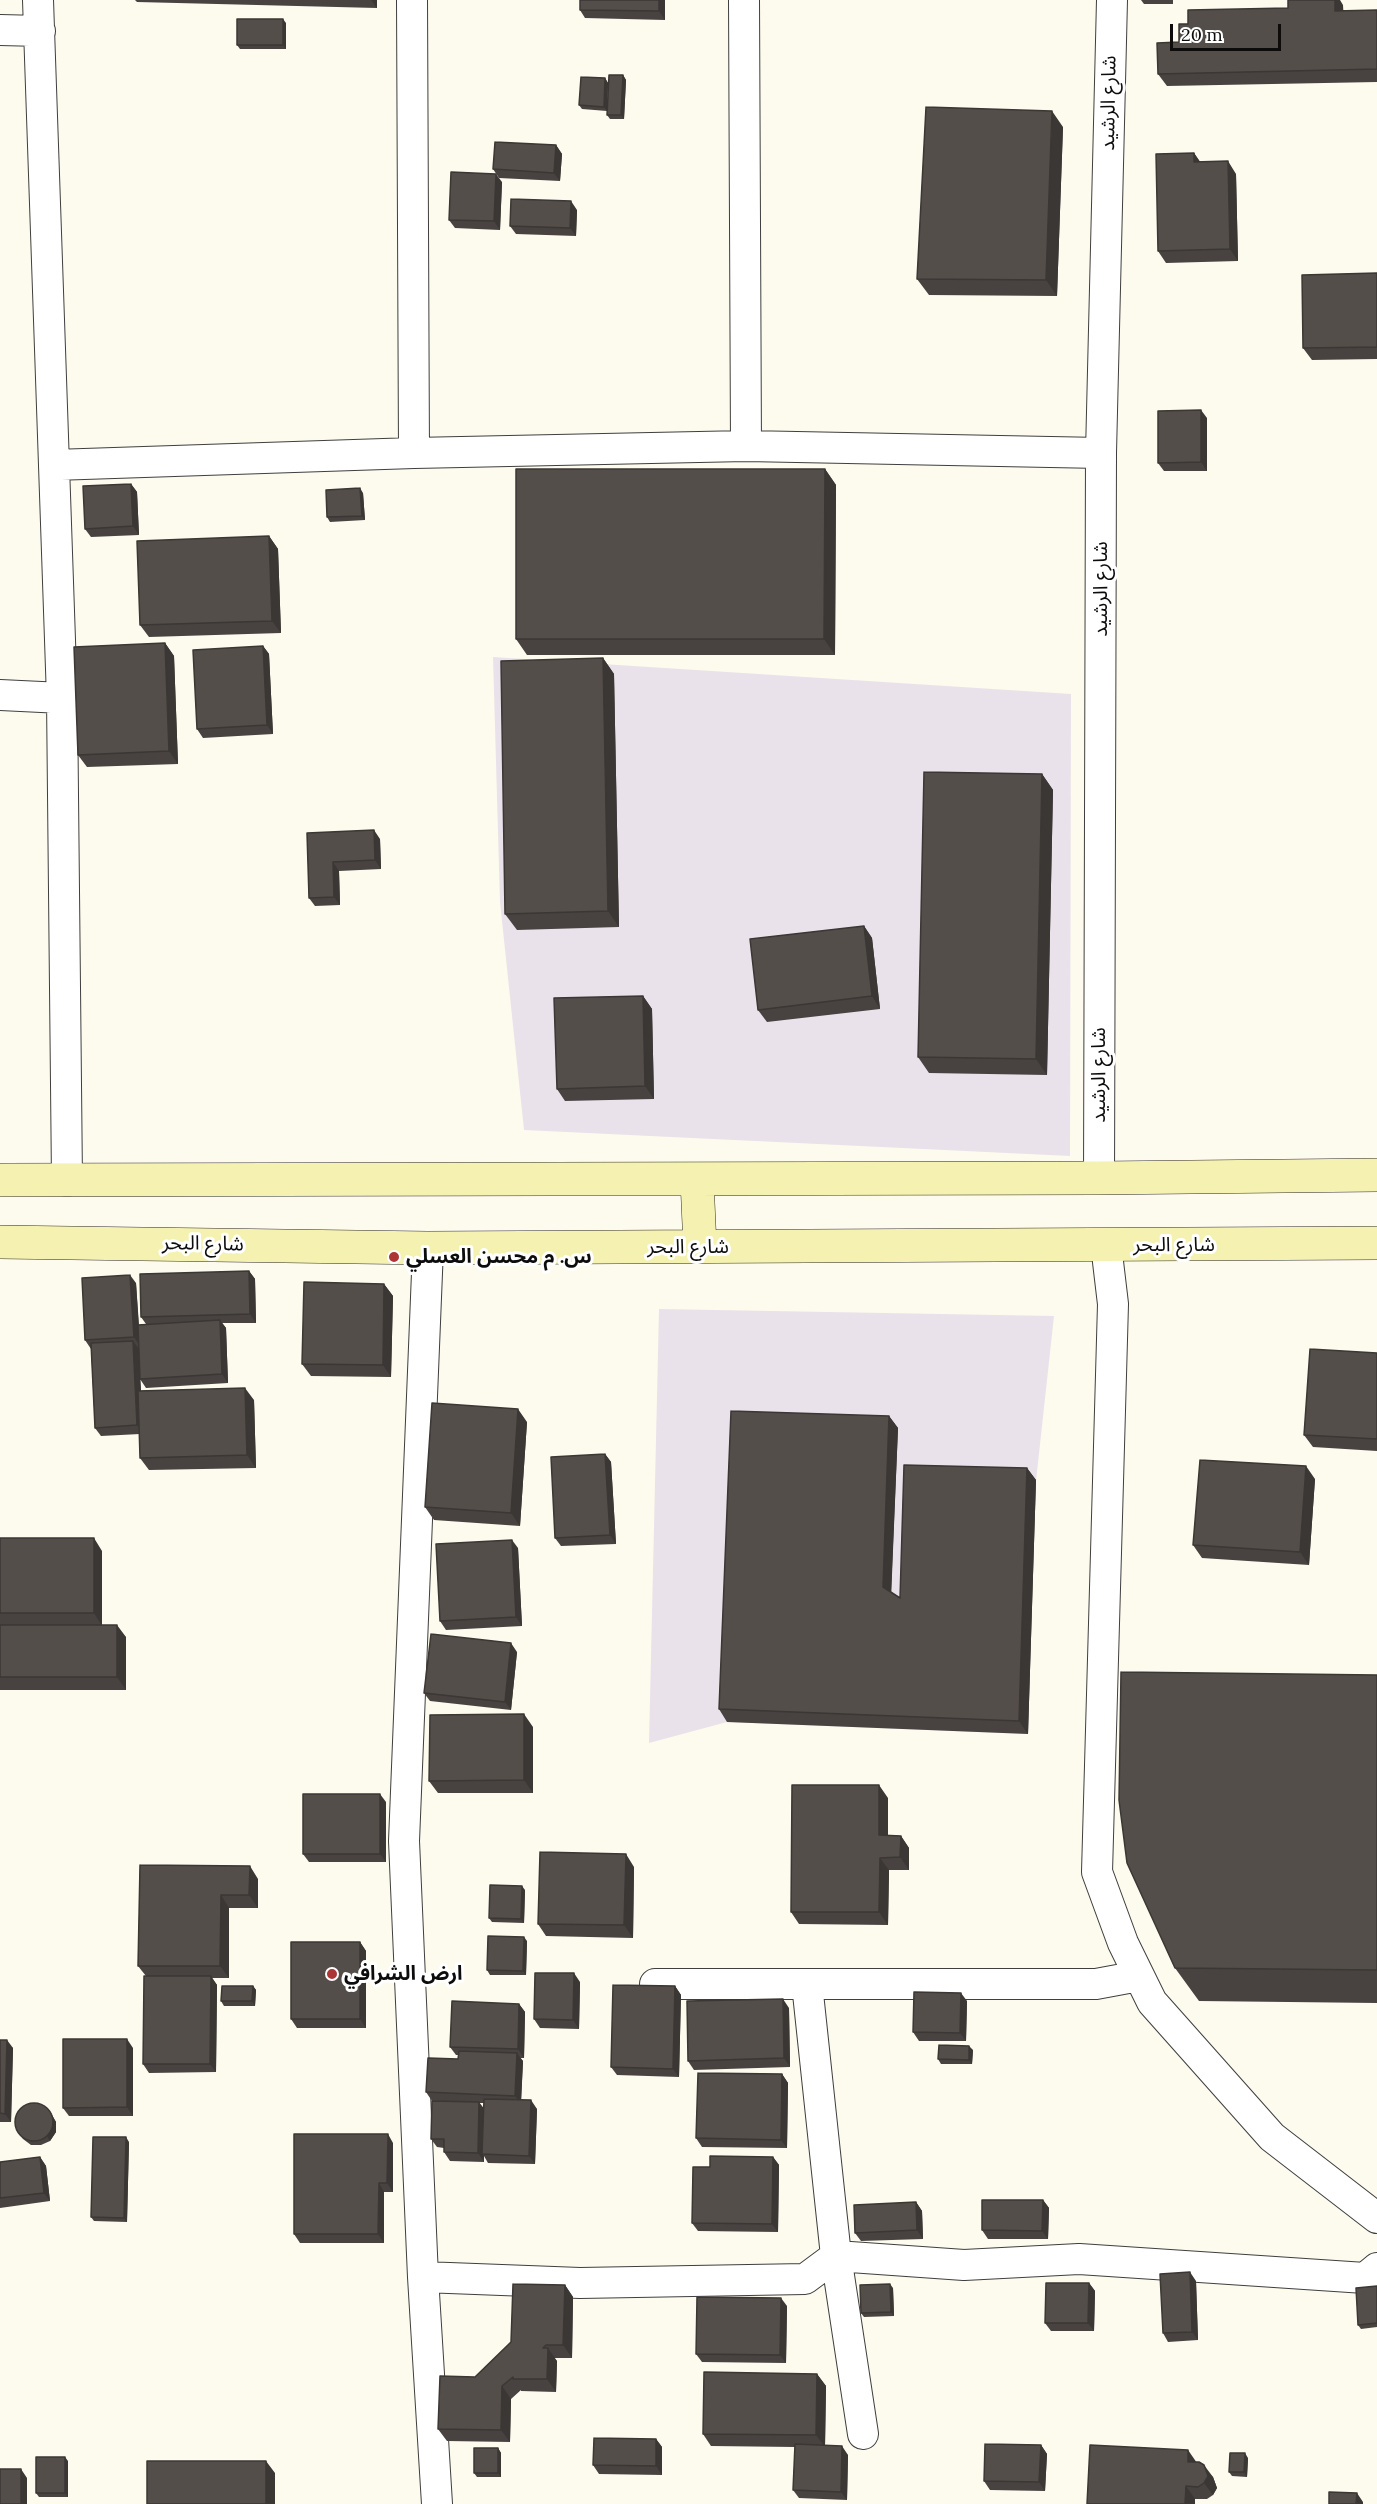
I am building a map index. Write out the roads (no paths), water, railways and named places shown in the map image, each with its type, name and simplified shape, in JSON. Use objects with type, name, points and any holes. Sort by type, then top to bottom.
[{"type":"main road","points":[[0,1180],[1099,1179],[1377,1175]]},
{"type":"main road","points":[[697,1180],[700,1247]]},
{"type":"main road","name":"شارع البحر","points":[[0,1242],[429,1248],[1377,1243]]},
{"type":"street","points":[[38,0],[62,698],[67,1180]]},
{"type":"street","points":[[412,0],[414,453]]},
{"type":"street","points":[[744,0],[746,446]]},
{"type":"street","name":"شارع الرشيد","points":[[1099,1179],[1101,453],[1112,0]]},
{"type":"street","points":[[0,30],[40,31]]},
{"type":"street","points":[[54,465],[414,453],[746,446],[1101,453]]},
{"type":"street","points":[[0,695],[62,698]]},
{"type":"street","points":[[1106,1245],[1113,1304],[1114,1677],[1097,1872],[1123,1943],[1152,2002],[1272,2137],[1377,2218]]},
{"type":"street","points":[[429,1248],[404,1841],[423,2277],[437,2504]]},
{"type":"street","points":[[654,1984],[1096,1984],[1139,1976]]},
{"type":"street","points":[[807,1984],[836,2256],[863,2434]]},
{"type":"street","points":[[423,2277],[580,2283],[805,2279],[836,2256],[964,2265],[1079,2259],[1365,2278],[1377,2268]]},
{"type":"place","name":"س. م محسن العسلي","points":[[394,1257]]},
{"type":"place","name":"ارض الشرافي","points":[[332,1974]]}]
